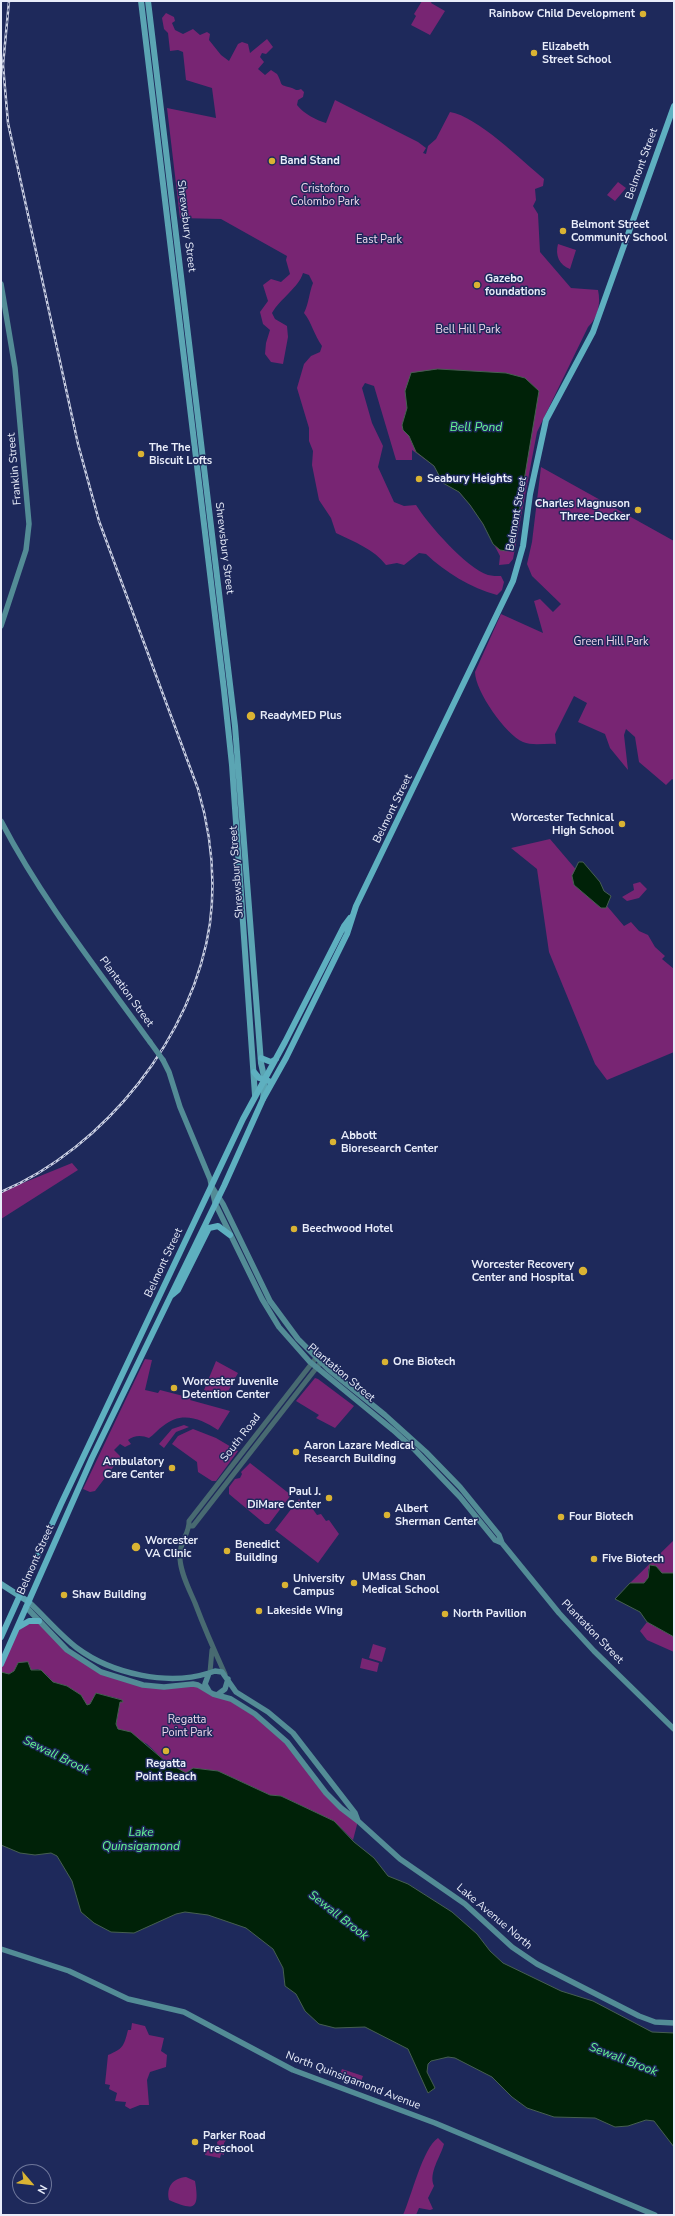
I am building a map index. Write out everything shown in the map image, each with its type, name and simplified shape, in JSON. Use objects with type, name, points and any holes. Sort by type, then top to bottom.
[{"type":"highway","name":"Belmont Street","points":[[1,1664],[80,1483],[219,1196],[263,1099],[274,1081],[347,934],[353,915],[516,573],[546,420],[593,332],[674,106]]},
{"type":"highway","name":"Belmont Street","points":[[1,1637],[61,1504],[255,1095],[265,1081],[344,926],[353,915]]},
{"type":"highway","points":[[261,1058],[271,1062],[277,1058]]},
{"type":"highway","points":[[254,1072],[265,1081],[274,1081]]},
{"type":"highway","points":[[169,1297],[178,1290],[209,1228],[218,1226],[230,1235]]},
{"type":"highway","points":[[17,1628],[29,1621],[39,1621]]},
{"type":"main road","name":"Shrewsbury Street","points":[[141,1],[224,690],[231,759],[255,1095]]},
{"type":"main road","name":"Shrewsbury Street","points":[[148,1],[235,726],[261,1058],[265,1081],[263,1099]]},
{"type":"main road","name":"Franklin Street","points":[[1,284],[15,368],[29,524],[26,550],[1,626]]},
{"type":"main road","name":"Plantation Street","points":[[1,821],[14,847],[52,908],[163,1060],[169,1072],[180,1107],[212,1187],[215,1203],[274,1320],[314,1366],[405,1440],[460,1497],[495,1540],[502,1543]]},
{"type":"main road","name":"Plantation Street","points":[[212,1187],[219,1196],[270,1301],[298,1339],[318,1360],[426,1452],[464,1491],[499,1535],[502,1543],[563,1618],[674,1729]]},
{"type":"main road","points":[[1,1584],[28,1604],[74,1645],[97,1661],[148,1676],[190,1677],[217,1671],[226,1676],[225,1689],[217,1695],[193,1684],[173,1687],[150,1686],[129,1682],[108,1675],[72,1654],[39,1621],[28,1604]]},
{"type":"main road","points":[[210,1673],[205,1684],[210,1693]]},
{"type":"main road","name":"Lake Avenue North","points":[[226,1676],[235,1691],[264,1709],[283,1724],[300,1742],[355,1813],[358,1820]]},
{"type":"main road","name":"Lake Avenue North","points":[[217,1695],[230,1698],[259,1717],[292,1747],[332,1800],[358,1820],[400,1859],[465,1904],[503,1939],[527,1958],[640,2016],[655,2022],[674,2024]]},
{"type":"main road","name":"North Quinsigamond Avenue","points":[[1,1949],[69,1971],[128,1999],[184,2012],[206,2022],[293,2070],[441,2126],[655,2215]]},
{"type":"street","name":"South Road","points":[[226,1676],[211,1645],[180,1565],[180,1547],[189,1526],[189,1521],[318,1360]]},
{"type":"street","name":"South Road","points":[[210,1673],[212,1659],[211,1645]]},
{"type":"street","points":[[259,1717],[264,1709]]},
{"type":"green space","points":[[422,1],[432,1],[431,3],[445,11],[430,35],[411,25],[416,16],[414,14]]},
{"type":"green space","name":"East Park","points":[[166,13],[174,17],[175,21],[172,23],[175,30],[183,34],[193,29],[200,35],[207,32],[210,34],[209,40],[221,55],[229,61],[238,44],[242,42],[248,44],[250,53],[267,39],[273,47],[266,54],[262,53],[260,57],[264,62],[258,69],[265,75],[271,70],[277,74],[283,85],[296,90],[301,89],[304,92],[303,97],[298,100],[297,105],[307,114],[318,120],[326,123],[335,100],[418,142],[426,148],[423,153],[426,154],[428,146],[436,139],[450,112],[461,115],[486,130],[544,179],[543,186],[535,189],[536,200],[533,206],[538,214],[540,252],[571,288],[598,290],[599,305],[596,315],[588,327],[537,432],[513,559],[509,564],[499,565],[500,556],[483,524],[459,492],[443,483],[434,466],[412,450],[412,460],[396,460],[374,386],[365,383],[362,388],[372,423],[383,446],[378,467],[394,502],[404,506],[416,505],[438,534],[469,564],[488,575],[501,576],[504,582],[502,590],[497,595],[459,579],[441,567],[426,554],[419,553],[404,565],[397,563],[386,565],[370,550],[336,533],[331,518],[319,500],[312,465],[313,451],[309,441],[309,428],[297,388],[304,364],[311,356],[320,352],[322,346],[304,313],[313,283],[309,275],[303,273],[298,283],[272,313],[275,319],[287,326],[288,337],[283,364],[271,362],[265,354],[266,343],[270,330],[263,324],[260,312],[268,301],[263,285],[271,279],[281,282],[290,274],[286,260],[287,256],[221,219],[180,218],[167,108],[216,118],[212,88],[186,80],[183,52],[178,50],[170,51],[168,33],[164,29],[162,18]]},
{"type":"green space","points":[[618,182],[626,188],[615,201],[607,195]]},
{"type":"green space","points":[[558,244],[576,250],[570,269],[563,265],[559,259],[557,252]]},
{"type":"green space","name":"Green Hill Park","points":[[541,467],[674,541],[674,780],[672,779],[666,785],[639,762],[635,737],[626,729],[624,735],[628,770],[610,748],[605,734],[578,722],[587,703],[574,696],[555,734],[556,744],[531,744],[516,738],[500,722],[486,701],[476,680],[475,672],[501,614],[543,633],[534,601],[540,599],[553,612],[561,604],[532,576],[527,564],[532,542]]},
{"type":"green space","points":[[550,839],[624,926],[631,922],[639,931],[648,935],[655,947],[665,956],[662,959],[674,969],[674,1052],[607,1080],[595,1064],[549,952],[537,869],[511,848]]},
{"type":"green space","points":[[640,882],[647,889],[639,898],[627,901],[622,897],[634,890],[633,884]]},
{"type":"green space","points":[[72,1163],[78,1170],[1,1219],[1,1192]]},
{"type":"green space","points":[[145,1359],[152,1360],[145,1390],[158,1393],[160,1390],[191,1398],[190,1400],[230,1411],[218,1430],[204,1422],[184,1418],[170,1421],[149,1438],[138,1436],[130,1438],[128,1440],[131,1444],[125,1447],[120,1444],[114,1450],[121,1457],[95,1491],[90,1492],[83,1489]]},
{"type":"green space","points":[[216,1361],[238,1373],[225,1397],[204,1390]]},
{"type":"green space","points":[[315,1378],[354,1406],[335,1428],[316,1418],[319,1415],[296,1401]]},
{"type":"green space","points":[[184,1425],[189,1427],[176,1432],[164,1448],[159,1444],[172,1429]]},
{"type":"green space","points":[[193,1429],[216,1438],[238,1451],[216,1481],[212,1481],[198,1472],[197,1462],[172,1444],[178,1436]]},
{"type":"green space","points":[[250,1463],[291,1495],[269,1524],[265,1524],[229,1494],[229,1487],[235,1479],[240,1478],[242,1474],[241,1472]]},
{"type":"green space","points":[[299,1499],[303,1503],[305,1502],[309,1509],[312,1508],[317,1515],[321,1514],[326,1521],[329,1520],[339,1534],[318,1563],[275,1530]]},
{"type":"green space","points":[[674,1540],[674,1573],[662,1573],[656,1566],[648,1569],[648,1578],[644,1583],[630,1583]]},
{"type":"green space","name":"Regatta Point Park","points":[[39,1621],[58,1642],[94,1668],[150,1686],[193,1684],[223,1696],[273,1728],[316,1780],[358,1821],[353,1840],[334,1821],[281,1796],[270,1795],[218,1771],[193,1768],[186,1774],[165,1761],[147,1744],[118,1729],[116,1725],[120,1702],[122,1702],[120,1699],[96,1693],[90,1704],[87,1705],[67,1686],[53,1682],[47,1675],[38,1669],[31,1670],[28,1662],[18,1663],[14,1671],[9,1674],[1,1672],[1,1664],[17,1628]]},
{"type":"green space","points":[[647,1622],[674,1637],[674,1652],[647,1640],[640,1631]]},
{"type":"green space","points":[[373,1644],[386,1648],[382,1662],[369,1658]]},
{"type":"green space","points":[[362,1658],[379,1663],[377,1672],[360,1668]]},
{"type":"green space","points":[[132,2023],[145,2026],[149,2035],[164,2038],[161,2051],[167,2055],[166,2067],[150,2072],[147,2080],[149,2105],[140,2105],[130,2109],[125,2106],[126,2102],[115,2101],[117,2093],[109,2089],[110,2085],[105,2084],[108,2055],[120,2049],[128,2030],[131,2030]]},
{"type":"green space","points":[[342,2069],[363,2076],[359,2087],[338,2079]]},
{"type":"green space","points":[[224,2136],[227,2139],[224,2143],[224,2155],[221,2154],[220,2158],[205,2155],[206,2149],[218,2149],[217,2142]]},
{"type":"green space","points":[[438,2138],[444,2144],[434,2170],[434,2186],[428,2198],[433,2209],[430,2210],[419,2208],[416,2215],[403,2215],[427,2151]]},
{"type":"green space","points":[[186,2177],[195,2181],[197,2198],[196,2203],[193,2206],[184,2206],[169,2200],[168,2195],[170,2187],[174,2181]]},
{"type":"water","name":"Bell Pond","points":[[438,369],[506,373],[525,378],[539,391],[514,541],[507,551],[500,550],[493,544],[483,524],[470,505],[459,492],[443,483],[434,466],[416,452],[409,436],[403,430],[402,425],[407,408],[405,391],[411,373]]},
{"type":"water","points":[[579,862],[583,862],[600,882],[604,891],[611,896],[606,908],[601,908],[574,885],[572,876]]},
{"type":"water","points":[[650,1565],[656,1566],[662,1573],[674,1573],[674,1637],[647,1622],[640,1612],[615,1599],[630,1583],[644,1583],[648,1578]]},
{"type":"water","name":"Lake Quinsigamond","points":[[28,1662],[31,1670],[41,1670],[53,1682],[67,1686],[81,1695],[87,1705],[90,1704],[96,1693],[122,1700],[123,1702],[120,1702],[116,1724],[118,1729],[131,1732],[165,1761],[186,1773],[193,1768],[218,1771],[270,1795],[281,1796],[334,1821],[354,1842],[374,1858],[388,1876],[408,1884],[452,1912],[477,1934],[490,1951],[503,1963],[561,1991],[593,2001],[652,2032],[674,2033],[674,2147],[654,2121],[646,2120],[628,2126],[615,2127],[595,2118],[554,2117],[527,2108],[512,2097],[492,2077],[455,2058],[448,2057],[431,2061],[428,2064],[427,2072],[435,2088],[428,2093],[408,2049],[365,2027],[335,2028],[319,2024],[305,2011],[296,1994],[285,1986],[283,1968],[273,1949],[246,1928],[208,1915],[185,1912],[176,1914],[134,1933],[111,1932],[94,1923],[81,1912],[72,1881],[57,1856],[51,1853],[35,1855],[20,1853],[1,1845],[1,1672],[9,1674],[14,1671],[18,1663]]},
{"type":"railway","points":[[1,1192],[39,1172],[75,1147],[109,1117],[138,1083],[164,1046],[185,1007],[201,965],[212,906],[211,855],[206,822],[198,789],[99,521],[78,444],[8,123],[3,65],[9,1]]},
{"type":"place","name":"Rainbow Child Development","points":[[643,14]]},
{"type":"place","name":"Elizabeth Street School","points":[[534,53]]},
{"type":"place","name":"Band Stand","points":[[272,161]]},
{"type":"place","name":"Belmont Street Community School","points":[[563,231]]},
{"type":"place","name":"Gazebo foundations","points":[[477,285]]},
{"type":"place","name":"The The Biscuit Lofts","points":[[141,454]]},
{"type":"place","name":"Seabury Heights","points":[[419,479]]},
{"type":"place","name":"Charles Magnuson Three-Decker","points":[[638,510]]},
{"type":"place","name":"ReadyMED Plus","points":[[251,716]]},
{"type":"place","name":"Worcester Technical High School","points":[[622,824]]},
{"type":"place","name":"Abbott Bioresearch Center","points":[[333,1142]]},
{"type":"place","name":"Beechwood Hotel","points":[[294,1229]]},
{"type":"place","name":"Worcester Recovery Center and Hospital","points":[[583,1271]]},
{"type":"place","name":"One Biotech","points":[[385,1362]]},
{"type":"place","name":"Worcester Juvenile Detention Center","points":[[174,1388]]},
{"type":"place","name":"Aaron Lazare Medical Research Building","points":[[296,1452]]},
{"type":"place","name":"Ambulatory Care Center","points":[[172,1468]]},
{"type":"place","name":"Paul J. DiMare Center","points":[[329,1498]]},
{"type":"place","name":"Albert Sherman Center","points":[[387,1515]]},
{"type":"place","name":"Four Biotech","points":[[561,1517]]},
{"type":"place","name":"Worcester VA Clinic","points":[[136,1547]]},
{"type":"place","name":"Benedict Building","points":[[227,1551]]},
{"type":"place","name":"Five Biotech","points":[[594,1559]]},
{"type":"place","name":"UMass Chan Medical School","points":[[354,1583]]},
{"type":"place","name":"University Campus","points":[[285,1585]]},
{"type":"place","name":"Shaw Building","points":[[64,1595]]},
{"type":"place","name":"Lakeside Wing","points":[[259,1611]]},
{"type":"place","name":"North Pavilion","points":[[445,1614]]},
{"type":"place","name":"Regatta Point Beach","points":[[166,1751]]},
{"type":"place","name":"Parker Road Preschool","points":[[195,2142]]},
{"type":"park label","name":"Cristoforo Colombo Park","points":[[325,195]]},
{"type":"park label","name":"Bell Hill Park","points":[[468,330]]},
{"type":"water label","name":"Sewall Brook","points":[[56,1756]]},
{"type":"water label","name":"Sewall Brook","points":[[338,1916]]},
{"type":"water label","name":"Sewall Brook","points":[[623,2060]]}]
